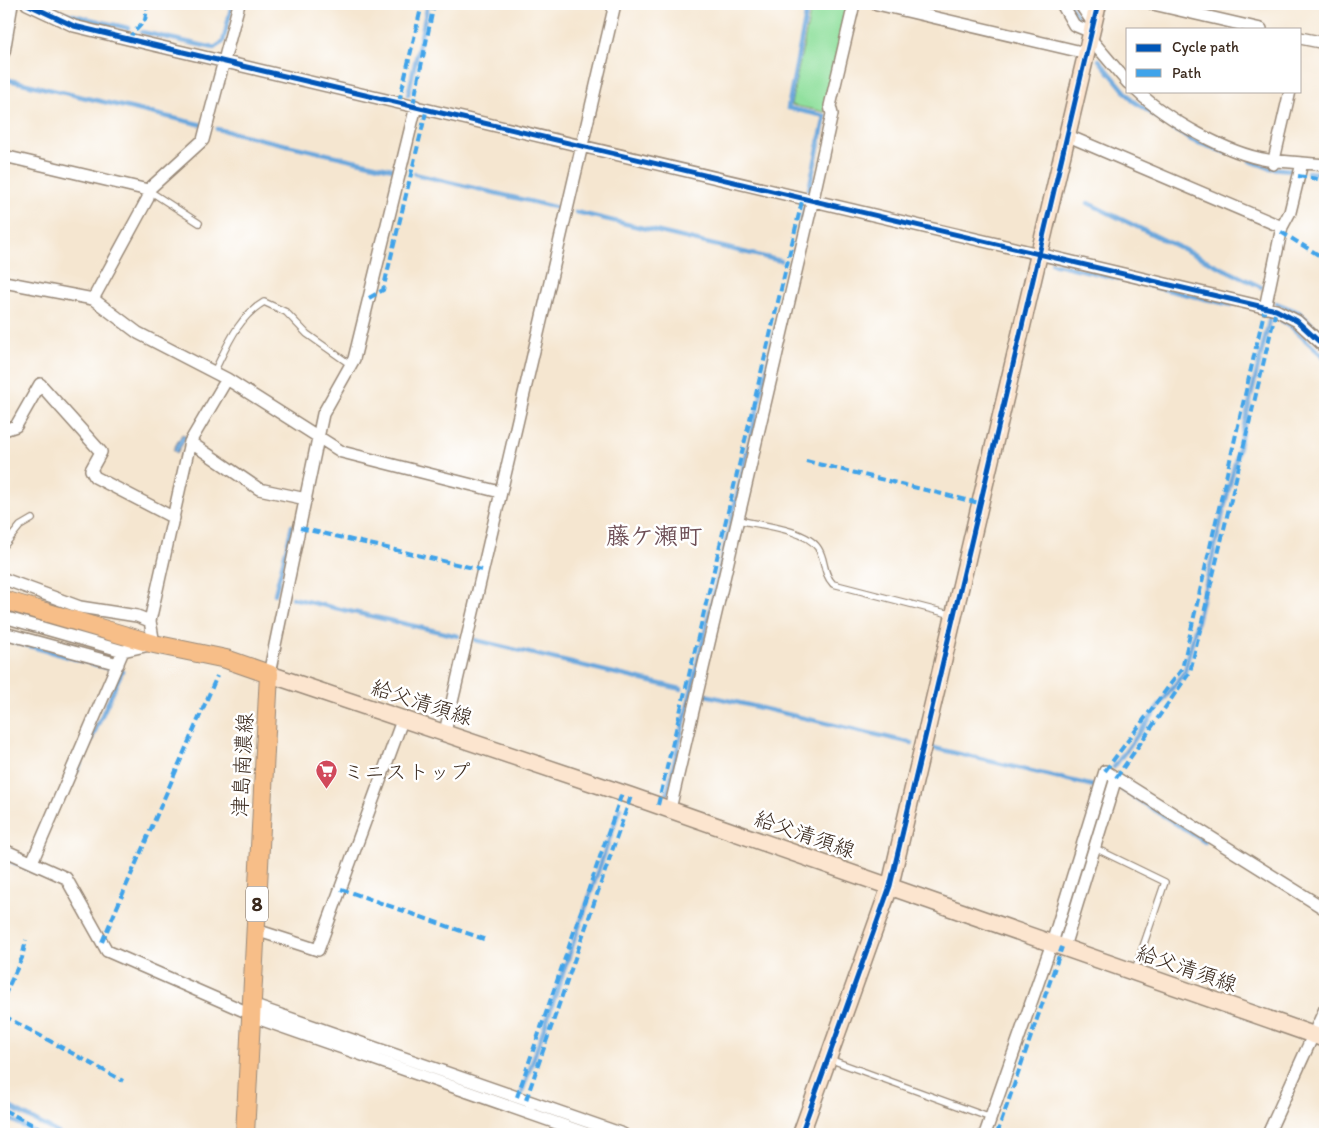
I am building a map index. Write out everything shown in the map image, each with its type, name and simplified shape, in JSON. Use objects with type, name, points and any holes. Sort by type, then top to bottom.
[{"type":"main road","points":[[4,600],[154,644],[226,659],[269,674]]},
{"type":"main road","name":"津島南濃線","points":[[245,1134],[269,674]]},
{"type":"street","points":[[27,4],[74,26],[813,199],[1265,308],[1297,320],[1325,347]]},
{"type":"street","points":[[93,298],[148,198],[148,190],[203,140],[239,4]]},
{"type":"street","points":[[445,732],[615,4]]},
{"type":"street","points":[[670,809],[813,199],[832,114],[830,106],[854,4]]},
{"type":"street","points":[[877,4],[1090,36]]},
{"type":"street","points":[[1062,4],[1074,25],[1090,36],[1126,81]]},
{"type":"street","points":[[1080,4],[1090,36]]},
{"type":"street","points":[[801,1134],[890,886],[1098,4]]},
{"type":"street","points":[[1153,4],[1257,28]]},
{"type":"street","points":[[4,52],[9,9]]},
{"type":"street","points":[[1302,41],[1325,43]]},
{"type":"street","points":[[1138,92],[1149,103],[1197,133],[1258,157],[1274,162],[1325,165]]},
{"type":"street","points":[[1274,162],[1290,92]]},
{"type":"street","points":[[269,674],[323,414],[354,359],[416,106]]},
{"type":"street","points":[[1066,135],[1282,228]]},
{"type":"street","points":[[4,156],[148,190]]},
{"type":"street","points":[[1265,308],[1282,228],[1290,212],[1302,163]]},
{"type":"street","points":[[4,282],[93,298],[138,333],[226,379],[342,452],[500,492]]},
{"type":"street","points":[[4,617],[124,651],[154,644],[150,621],[190,442],[226,379]]},
{"type":"street","points":[[4,430],[16,426],[40,384],[101,452],[91,470],[94,477],[174,518]]},
{"type":"street","points":[[190,442],[258,489],[306,499]]},
{"type":"street","points":[[4,580],[80,607],[137,616],[150,621]]},
{"type":"street","points":[[4,633],[118,664]]},
{"type":"street","points":[[32,862],[124,651]]},
{"type":"street","name":"給父清須線","points":[[269,674],[670,809],[1319,1037]]},
{"type":"street","points":[[256,930],[318,950],[403,718]]},
{"type":"street","points":[[1058,945],[1106,771],[1325,909]]},
{"type":"street","points":[[985,1134],[1095,848],[1116,778]]},
{"type":"street","points":[[4,850],[71,882],[107,951],[252,1012],[527,1107],[623,1134]]},
{"type":"street","points":[[1268,1134],[1319,1037],[1325,1009]]},
{"type":"street","points":[[527,1107],[588,1134]]},
{"type":"lane","points":[[148,190],[199,223]]},
{"type":"lane","points":[[214,372],[233,333],[251,310],[264,302],[286,312],[307,334],[351,365]]},
{"type":"lane","points":[[4,546],[20,526],[32,519]]},
{"type":"lane","points":[[737,520],[802,535],[819,549],[826,576],[833,584],[953,615]]},
{"type":"lane","points":[[1095,848],[1165,882],[1135,972]]},
{"type":"lane","points":[[828,1059],[991,1118]]},
{"type":"green space","points":[[812,4],[849,6],[825,112],[791,105]]},
{"type":"water","points":[[182,434],[187,437],[177,453],[173,450]]},
{"type":"waterway","points":[[45,4],[60,12],[128,28]]},
{"type":"waterway","points":[[142,32],[214,48],[223,42],[232,4]]},
{"type":"waterway","points":[[408,95],[428,4]]},
{"type":"waterway","points":[[808,4],[788,108],[825,116],[809,189]]},
{"type":"waterway","points":[[1069,4],[1078,18]]},
{"type":"waterway","points":[[1099,60],[1133,101],[1190,140],[1227,153]]},
{"type":"waterway","points":[[9,80],[203,125]]},
{"type":"waterway","points":[[217,129],[392,169]]},
{"type":"waterway","points":[[1250,161],[1269,168],[1292,170]]},
{"type":"waterway","points":[[1308,172],[1325,174]]},
{"type":"waterway","points":[[415,174],[558,208]]},
{"type":"waterway","points":[[1088,203],[1261,287]]},
{"type":"waterway","points":[[667,794],[805,207]]},
{"type":"waterway","points":[[576,212],[781,261]]},
{"type":"waterway","points":[[378,287],[391,230]]},
{"type":"waterway","points":[[1052,263],[1231,305]]},
{"type":"waterway","points":[[1276,303],[1299,312],[1325,337]]},
{"type":"waterway","points":[[1114,767],[1185,671],[1270,317]]},
{"type":"waterway","points":[[1282,321],[1288,324],[1325,358]]},
{"type":"waterway","points":[[275,594],[292,526]]},
{"type":"waterway","points":[[292,598],[458,636]]},
{"type":"waterway","points":[[4,639],[112,669]]},
{"type":"waterway","points":[[475,640],[681,689]]},
{"type":"waterway","points":[[77,771],[122,671]]},
{"type":"waterway","points":[[705,695],[912,743]]},
{"type":"waterway","points":[[930,747],[1094,786]]},
{"type":"waterway","points":[[1083,861],[1109,781]]},
{"type":"waterway","points":[[1123,790],[1205,842]]},
{"type":"waterway","points":[[522,1092],[620,808]]},
{"type":"waterway","points":[[4,858],[66,886]]},
{"type":"waterway","points":[[112,947],[150,964]]},
{"type":"waterway","points":[[4,1104],[60,1134]]},
{"type":"waterway","points":[[4,1116],[38,1134]]},
{"type":"waterway","points":[[586,1128],[605,1134]]},
{"type":"marked path","points":[[128,39],[145,20],[148,4]]},
{"type":"marked path","points":[[399,102],[422,4]]},
{"type":"marked path","points":[[413,105],[434,4]]},
{"type":"marked path","points":[[369,298],[383,290],[427,108]]},
{"type":"marked path","points":[[1298,176],[1325,180]]},
{"type":"marked path","points":[[658,805],[803,197]]},
{"type":"marked path","points":[[1281,232],[1325,259]]},
{"type":"marked path","points":[[1105,771],[1182,669],[1265,308]]},
{"type":"marked path","points":[[1116,778],[1190,672],[1276,310]]},
{"type":"marked path","points":[[806,461],[979,503]]},
{"type":"marked path","points":[[300,528],[482,570]]},
{"type":"marked path","points":[[102,942],[217,676]]},
{"type":"marked path","points":[[517,1097],[622,793]]},
{"type":"marked path","points":[[526,1100],[631,796]]},
{"type":"marked path","points":[[341,889],[484,939]]},
{"type":"marked path","points":[[4,996],[22,958],[26,940]]},
{"type":"marked path","points":[[997,1134],[1062,947]]},
{"type":"marked path","points":[[4,1016],[123,1081]]},
{"type":"marked path","points":[[4,1110],[50,1134]]},
{"type":"marked path","points":[[998,1131],[1009,1134]]},
{"type":"cycle path","points":[[27,4],[74,26],[1276,310],[1297,321],[1325,347]]},
{"type":"cycle path","points":[[801,1134],[890,886],[1098,4]]},
{"type":"place","name":"ミニストップ","points":[[327,790]]},
{"type":"district","name":"藤ケ瀬町","points":[[654,535]]}]
